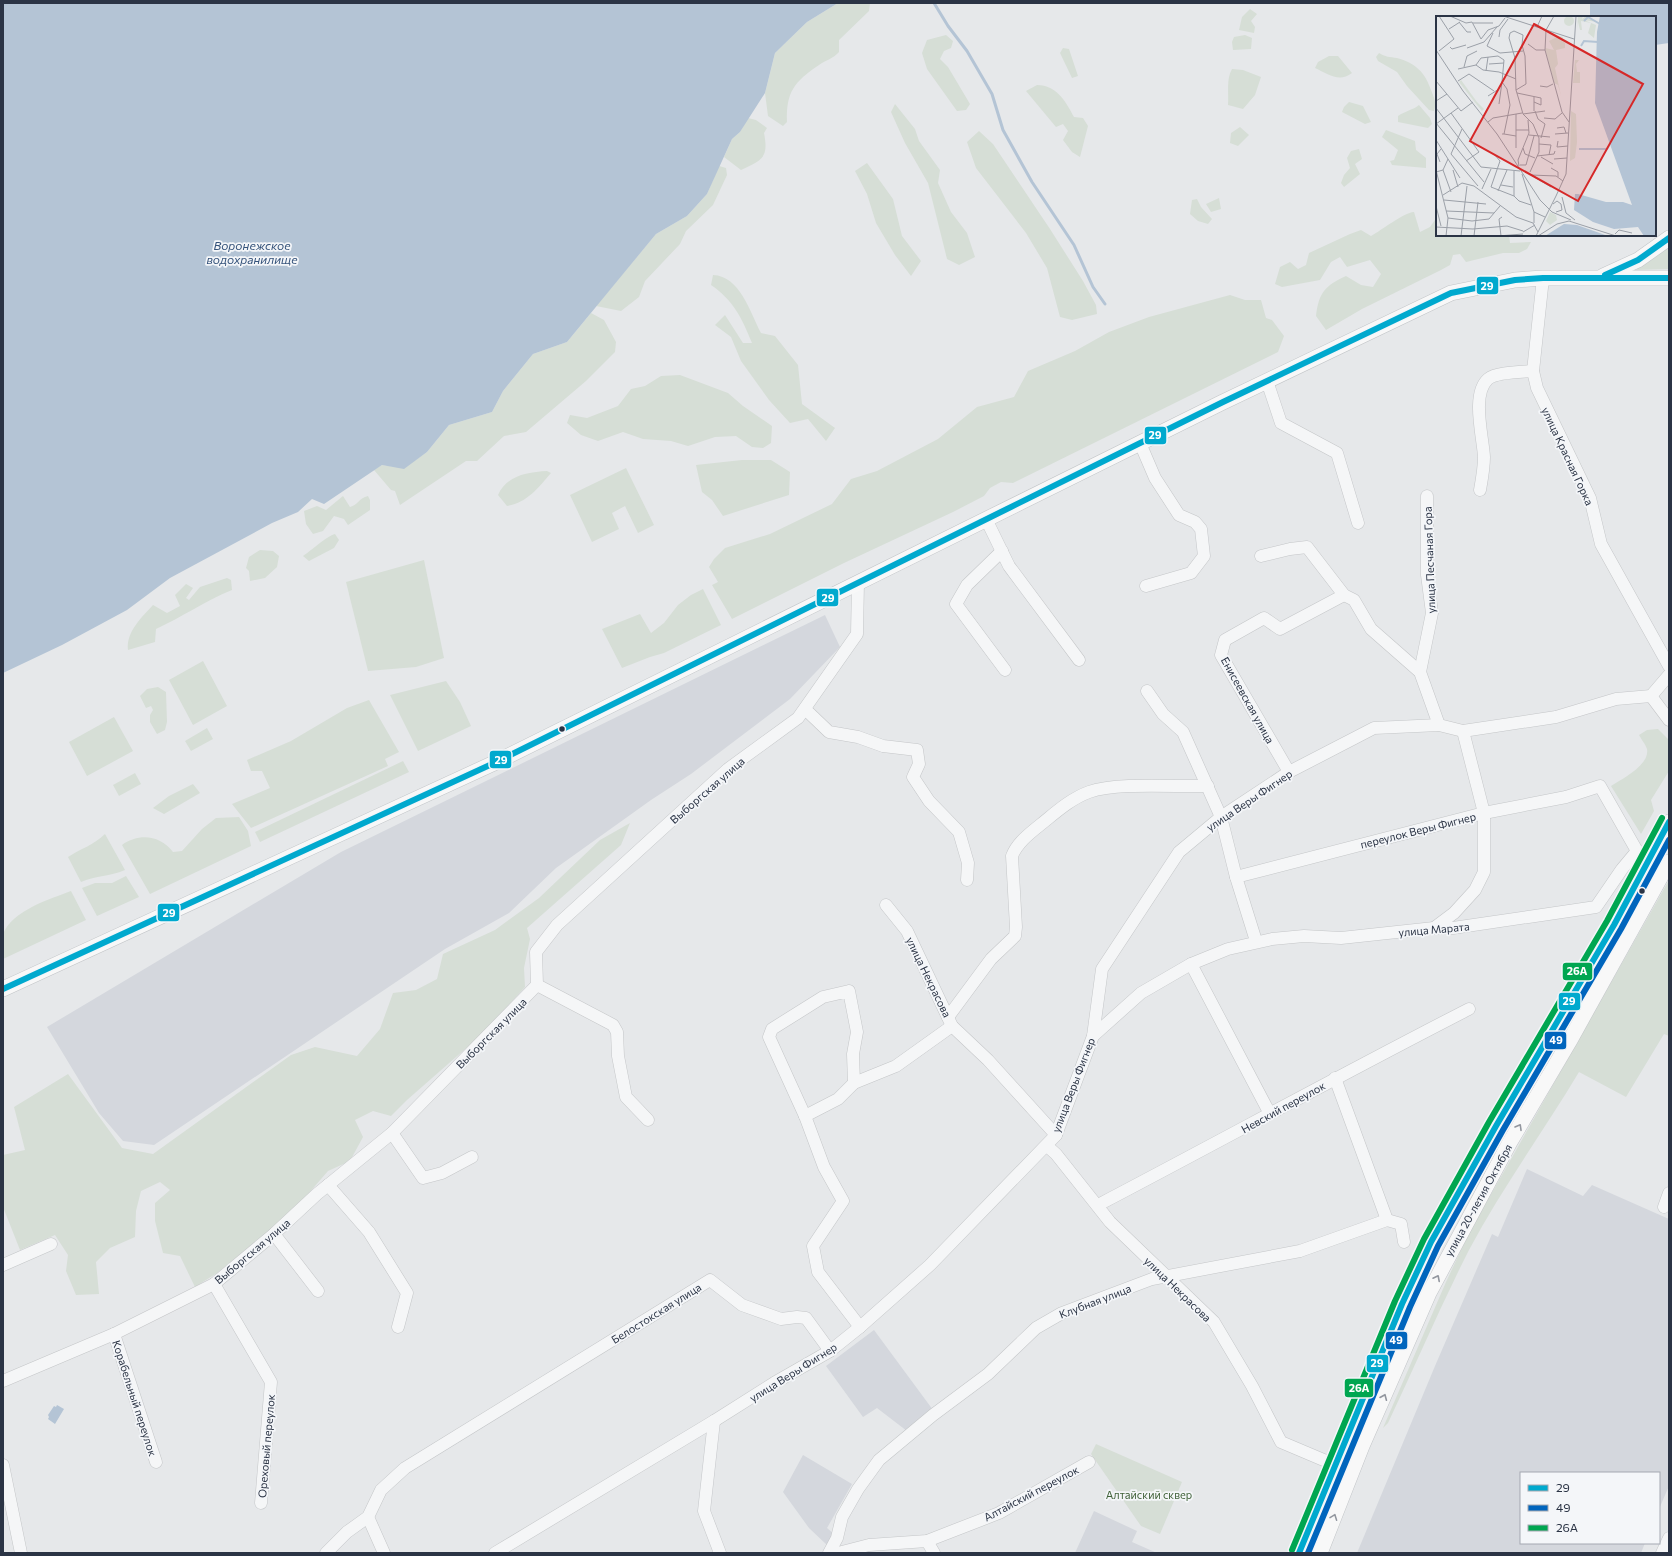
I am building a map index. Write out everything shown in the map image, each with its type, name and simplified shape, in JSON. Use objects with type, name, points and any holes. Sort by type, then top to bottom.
[{"type":"main road","points":[[1598,278],[1638,260],[1669,238]]},
{"type":"main road","points":[[3,989],[492,764],[1140,443],[1451,293],[1515,280],[1543,278],[1669,278]]},
{"type":"main road","name":"улица 20-летия Октября","points":[[1299,1553],[1334,1464],[1410,1287],[1438,1228],[1652,857],[1669,822]]},
{"type":"main road","name":"улица 20-летия Октября","points":[[1320,1553],[1352,1472],[1429,1293],[1456,1239],[1669,862]]},
{"type":"street","name":"улица Красная Горка","points":[[1543,278],[1533,370],[1537,388],[1590,498],[1601,544],[1669,666]]},
{"type":"street","points":[[1480,490],[1484,457],[1479,414],[1481,388],[1488,378],[1506,373],[1533,370]]},
{"type":"street","points":[[1267,381],[1281,423],[1337,453],[1358,523]]},
{"type":"street","points":[[1140,443],[1156,478],[1179,514],[1195,522],[1201,529],[1204,556],[1191,573],[1146,586]]},
{"type":"street","name":"улица Песчаная Гора","points":[[1420,672],[1432,612],[1427,575],[1427,496]]},
{"type":"street","points":[[986,519],[1009,566],[1079,660]]},
{"type":"street","points":[[1261,556],[1290,549],[1307,547],[1344,595],[1354,600],[1371,629],[1420,672],[1439,725]]},
{"type":"street","points":[[1002,551],[967,585],[956,604],[1006,670]]},
{"type":"street","name":"Выборгская улица","points":[[3,1381],[114,1334],[214,1284],[392,1133],[537,985],[536,952],[557,925],[728,769],[798,718],[857,634],[858,582]]},
{"type":"street","name":"Енисеевская улица","points":[[1289,772],[1221,655],[1226,640],[1264,618],[1280,629],[1344,595]]},
{"type":"street","points":[[1669,675],[1652,696],[1669,720]]},
{"type":"street","points":[[1148,691],[1163,714],[1183,732],[1221,816],[1236,877],[1256,941]]},
{"type":"street","name":"улица Веры Фигнер","points":[[495,1553],[830,1350],[860,1327],[930,1265],[958,1234],[1047,1146],[1056,1135],[1093,1036],[1102,969],[1179,852],[1221,816],[1289,772],[1374,728],[1439,725],[1463,731],[1556,717],[1616,699],[1652,696]]},
{"type":"street","points":[[805,709],[829,732],[858,737],[883,746],[917,750],[919,764],[913,777],[930,801],[958,832],[968,863],[968,880]]},
{"type":"street","points":[[1434,928],[1454,914],[1475,890],[1484,872],[1484,813],[1463,731]]},
{"type":"street","points":[[805,1116],[838,1099],[854,1083],[896,1066],[950,1021],[991,959],[1014,936],[1016,927],[1012,856],[1015,849],[1028,834],[1061,808],[1088,792],[1114,788],[1208,786]]},
{"type":"street","name":"переулок Веры Фигнер","points":[[1236,877],[1484,813],[1566,797],[1600,786],[1637,851]]},
{"type":"street","points":[[1637,851],[1652,857]]},
{"type":"street","name":"улица Марата","points":[[1093,1036],[1141,993],[1191,964],[1228,949],[1256,941],[1304,936],[1341,938],[1434,928],[1453,928],[1596,907],[1622,869],[1637,851]]},
{"type":"street","name":"улица Некрасова","points":[[886,905],[907,932],[950,1021],[988,1060],[1056,1135]]},
{"type":"street","points":[[1191,964],[1270,1114]]},
{"type":"street","points":[[537,985],[613,1025],[617,1032],[618,1056],[626,1098],[648,1120]]},
{"type":"street","points":[[854,1083],[853,1054],[857,1032],[849,991],[823,997],[772,1030],[769,1037],[805,1116],[824,1167],[843,1201],[813,1246],[818,1272],[860,1327]]},
{"type":"street","name":"Невский переулок","points":[[1098,1205],[1335,1078],[1469,1009]]},
{"type":"street","points":[[1335,1078],[1387,1220],[1401,1224],[1404,1242]]},
{"type":"street","points":[[392,1133],[423,1178],[442,1173],[472,1157]]},
{"type":"street","name":"улица Некрасова","points":[[1047,1146],[1056,1154],[1110,1222],[1164,1276],[1214,1322],[1252,1386],[1281,1442],[1352,1472]]},
{"type":"street","points":[[328,1186],[369,1232],[407,1293],[398,1327]]},
{"type":"street","points":[[1664,1207],[1669,1193]]},
{"type":"street","name":"Клубная улица","points":[[829,1553],[837,1538],[842,1517],[858,1489],[879,1460],[933,1415],[988,1374],[1036,1328],[1062,1313],[1164,1276],[1300,1251],[1387,1220]]},
{"type":"street","points":[[274,1234],[318,1291]]},
{"type":"street","points":[[3,1265],[51,1244]]},
{"type":"street","name":"Белостокская улица","points":[[368,1517],[381,1490],[405,1468],[497,1413],[710,1280],[742,1305],[781,1319],[797,1317],[806,1318],[830,1350]]},
{"type":"street","name":"Ореховый переулок","points":[[214,1284],[271,1382],[261,1503]]},
{"type":"street","name":"Корабельный переулок","points":[[114,1334],[156,1462]]},
{"type":"street","points":[[714,1421],[704,1511],[720,1553]]},
{"type":"street","name":"Алтайский переулок","points":[[838,1553],[869,1545],[927,1541],[999,1513],[1089,1462]]},
{"type":"street","points":[[3,1465],[8,1514],[21,1553]]},
{"type":"street","points":[[326,1553],[347,1532],[368,1517],[384,1553]]},
{"type":"street","points":[[1662,1553],[1669,1538]]},
{"type":"street","points":[[927,1541],[934,1553]]},
{"type":"shaded area","points":[[825,615],[840,647],[790,699],[691,774],[651,800],[556,868],[509,913],[445,949],[154,1145],[123,1141],[99,1113],[47,1027],[341,852]]},
{"type":"shaded area","points":[[1527,1169],[1583,1196],[1592,1185],[1669,1219],[1669,1486],[1660,1507],[1660,1472],[1520,1472],[1520,1544],[1645,1544],[1641,1553],[1357,1553],[1492,1234],[1498,1237]]},
{"type":"shaded area","points":[[874,1330],[933,1410],[907,1431],[877,1408],[863,1417],[826,1366]]},
{"type":"shaded area","points":[[803,1455],[852,1484],[827,1528],[835,1535],[827,1545],[809,1528],[783,1492]]},
{"type":"shaded area","points":[[1094,1511],[1137,1531],[1132,1542],[1157,1553],[1075,1553]]},
{"type":"green space","points":[[838,3],[870,3],[869,11],[839,40],[839,52],[810,71],[793,89],[788,103],[787,122],[783,126],[768,116],[765,93],[775,53],[807,22]]},
{"type":"green space","points":[[1250,9],[1257,14],[1251,21],[1255,27],[1254,33],[1239,30],[1242,17]]},
{"type":"green space","points":[[946,35],[953,41],[951,48],[944,51],[940,59],[948,67],[970,104],[966,110],[957,111],[927,69],[922,53],[927,40]]},
{"type":"green space","points":[[1245,35],[1252,38],[1251,49],[1233,50],[1232,42],[1234,37]]},
{"type":"green space","points":[[1063,48],[1069,49],[1078,76],[1072,78],[1060,53]]},
{"type":"green space","points":[[1379,53],[1403,60],[1414,66],[1422,73],[1429,84],[1433,96],[1435,103],[1434,111],[1429,110],[1407,86],[1397,72],[1378,61],[1376,57]]},
{"type":"green space","points":[[1329,56],[1338,56],[1352,73],[1347,76],[1338,77],[1329,75],[1315,68],[1318,62]]},
{"type":"green space","points":[[1232,69],[1243,70],[1261,77],[1255,95],[1243,109],[1228,105],[1228,82]]},
{"type":"green space","points":[[1037,85],[1050,88],[1060,95],[1074,117],[1083,118],[1088,126],[1080,157],[1072,152],[1063,140],[1068,131],[1063,124],[1056,127],[1026,91]]},
{"type":"green space","points":[[1349,102],[1363,106],[1371,122],[1365,124],[1342,112],[1344,107]]},
{"type":"green space","points":[[895,104],[915,129],[919,141],[940,170],[938,183],[951,212],[967,233],[975,257],[959,265],[947,259],[928,183],[905,143],[891,112]]},
{"type":"green space","points":[[1419,105],[1430,118],[1432,124],[1428,128],[1398,122],[1398,116]]},
{"type":"green space","points":[[748,118],[756,120],[767,128],[764,133],[765,148],[762,157],[759,160],[741,170],[724,157],[732,139],[740,132]]},
{"type":"green space","points":[[1240,127],[1249,135],[1238,146],[1230,143],[1231,133]]},
{"type":"green space","points":[[1386,130],[1415,141],[1416,150],[1426,158],[1426,168],[1392,165],[1390,161],[1394,160],[1398,150],[1382,137]]},
{"type":"green space","points":[[979,131],[993,144],[1050,229],[1083,281],[1096,305],[1097,314],[1072,320],[1060,317],[1047,268],[1026,233],[976,168],[967,142]]},
{"type":"green space","points":[[1359,149],[1362,159],[1355,164],[1360,174],[1344,187],[1341,183],[1344,175],[1350,168],[1347,158],[1351,151]]},
{"type":"green space","points":[[867,163],[893,199],[902,236],[921,261],[911,276],[895,255],[876,223],[867,194],[855,171]]},
{"type":"green space","points":[[719,166],[726,168],[727,175],[713,205],[686,231],[680,244],[645,281],[639,297],[621,311],[596,306],[656,234],[687,216],[707,194]]},
{"type":"green space","points":[[1219,198],[1221,209],[1211,212],[1206,204]]},
{"type":"green space","points":[[1197,199],[1201,207],[1212,219],[1208,224],[1198,221],[1190,214],[1192,200]]},
{"type":"green space","points":[[1414,212],[1420,232],[1430,227],[1436,218],[1436,236],[1509,236],[1510,243],[1531,242],[1527,249],[1519,253],[1503,253],[1466,262],[1460,254],[1453,255],[1450,265],[1362,309],[1326,330],[1316,316],[1321,295],[1333,283],[1346,276],[1361,285],[1373,287],[1381,274],[1370,260],[1347,267],[1340,257],[1331,262],[1320,280],[1282,287],[1275,284],[1280,267],[1290,262],[1298,269],[1306,265],[1309,253],[1361,230],[1371,236],[1398,218]]},
{"type":"green space","points":[[1669,246],[1669,269],[1636,270]]},
{"type":"green space","points":[[713,275],[722,277],[737,288],[743,296],[761,333],[775,336],[798,365],[802,404],[835,428],[826,441],[808,419],[790,423],[769,400],[741,361],[731,337],[715,325],[725,315],[743,343],[752,343],[736,310],[719,291],[711,285]]},
{"type":"green space","points":[[1230,295],[1245,300],[1261,300],[1266,318],[1272,320],[1284,336],[1278,352],[1013,483],[1001,482],[990,488],[984,496],[953,512],[844,563],[732,619],[712,585],[718,582],[709,567],[714,559],[725,548],[770,534],[832,504],[851,479],[877,471],[938,439],[977,407],[1014,397],[1028,371],[1075,351],[1109,332],[1149,317]]},
{"type":"green space","points":[[591,313],[604,320],[616,342],[615,352],[586,381],[526,432],[504,436],[477,461],[466,461],[400,505],[395,491],[391,490],[374,470],[382,465],[404,468],[427,452],[449,425],[492,412],[503,391],[533,354],[567,342]]},
{"type":"green space","points":[[680,375],[728,393],[743,406],[772,426],[771,443],[763,448],[752,447],[736,436],[715,437],[688,446],[671,441],[643,439],[623,432],[598,441],[581,435],[567,423],[570,415],[587,418],[618,406],[631,389],[645,386],[661,376]]},
{"type":"green space","points":[[742,460],[771,460],[790,472],[789,495],[723,516],[712,500],[702,492],[696,465]]},
{"type":"green space","points":[[626,468],[654,525],[638,533],[625,506],[612,513],[619,529],[592,542],[570,495]]},
{"type":"green space","points":[[547,471],[551,473],[532,494],[520,502],[507,506],[498,495],[506,483],[518,476],[532,472]]},
{"type":"green space","points":[[343,496],[350,507],[368,496],[370,500],[370,510],[348,525],[344,519],[334,516],[323,531],[313,534],[306,524],[304,511],[317,506],[326,510]]},
{"type":"green space","points":[[335,534],[339,540],[334,548],[309,561],[303,556],[324,540]]},
{"type":"green space","points":[[260,550],[273,551],[279,556],[277,567],[265,578],[250,581],[249,571],[246,568],[249,557]]},
{"type":"green space","points":[[424,560],[444,658],[416,667],[368,671],[346,582]]},
{"type":"green space","points":[[227,578],[231,580],[232,590],[156,629],[155,642],[128,650],[129,637],[132,631],[139,620],[153,605],[167,613],[180,606],[175,595],[186,584],[193,588],[186,598],[189,600],[200,587]]},
{"type":"green space","points":[[703,589],[721,625],[664,653],[622,668],[602,629],[640,614],[651,633],[664,623],[678,605],[691,595]]},
{"type":"green space","points":[[203,661],[227,706],[193,725],[169,680]]},
{"type":"green space","points":[[446,681],[460,702],[471,726],[418,751],[390,695]]},
{"type":"green space","points":[[158,687],[166,692],[167,722],[165,730],[157,734],[150,722],[150,715],[153,710],[151,706],[146,708],[140,696],[147,689]]},
{"type":"green space","points":[[369,700],[399,752],[385,759],[388,766],[251,828],[232,804],[270,788],[262,771],[251,771],[247,760],[291,741],[347,708]]},
{"type":"green space","points":[[114,717],[133,751],[87,776],[69,742]]},
{"type":"green space","points":[[207,728],[213,739],[191,751],[185,741]]},
{"type":"green space","points":[[1658,729],[1669,740],[1669,771],[1651,800],[1654,811],[1641,834],[1611,786],[1634,771],[1644,761],[1647,755],[1647,749],[1639,735],[1647,730]]},
{"type":"green space","points":[[403,761],[409,772],[260,842],[255,832]]},
{"type":"green space","points":[[135,773],[141,784],[119,796],[113,785]]},
{"type":"green space","points":[[193,784],[200,793],[164,814],[153,808],[169,796]]},
{"type":"green space","points":[[239,817],[248,831],[251,846],[150,894],[122,845],[142,837],[156,839],[168,846],[173,852],[182,851],[202,829],[216,818]]},
{"type":"green space","points":[[630,823],[621,845],[527,928],[530,939],[524,968],[525,987],[480,1036],[407,1100],[391,1116],[373,1111],[355,1120],[363,1137],[350,1161],[328,1171],[302,1201],[270,1230],[217,1273],[195,1287],[180,1256],[163,1253],[155,1221],[155,1203],[170,1190],[160,1182],[141,1191],[136,1211],[135,1237],[110,1248],[96,1262],[99,1294],[76,1295],[66,1271],[68,1255],[55,1235],[20,1250],[3,1207],[3,1155],[25,1150],[14,1107],[68,1074],[122,1148],[153,1154],[291,1055],[315,1047],[357,1056],[380,1029],[393,993],[416,990],[437,979],[443,954],[495,930],[539,898],[600,840]]},
{"type":"green space","points":[[105,834],[125,870],[81,882],[68,857],[92,844]]},
{"type":"green space","points":[[126,876],[139,897],[97,916],[82,888],[95,883],[112,883]]},
{"type":"green space","points":[[1669,880],[1669,1036],[1664,1034],[1626,1097],[1579,1072],[1495,1204],[1469,1250],[1388,1423],[1383,1428],[1468,1235]]},
{"type":"green space","points":[[71,891],[86,920],[3,959],[2,937],[8,926],[15,918],[33,906]]},
{"type":"green space","name":"Алтайский сквер","points":[[1096,1444],[1182,1482],[1160,1534],[1141,1526],[1091,1454]]},
{"type":"water","name":"Воронежское водохранилище","points":[[3,3],[838,3],[807,22],[775,53],[765,93],[740,132],[732,139],[707,194],[687,216],[656,234],[567,342],[533,354],[503,391],[492,412],[449,425],[427,452],[404,469],[382,465],[324,504],[312,499],[298,512],[272,523],[170,578],[127,610],[62,645],[3,673]]},
{"type":"water","points":[[1590,3],[1669,3],[1669,43],[1656,45],[1656,16],[1590,16]]},
{"type":"water","points":[[57,1405],[64,1409],[55,1424],[48,1419],[48,1415],[54,1406],[56,1407]]},
{"type":"waterway","points":[[934,3],[948,26],[967,51],[992,94],[1003,130],[1032,182],[1074,245],[1093,287],[1105,304]]},
{"type":"transit line","name":"29","points":[[1605,275],[1638,260],[1669,238]]},
{"type":"transit line","name":"29","points":[[3,989],[492,764],[1223,402],[1451,293],[1515,280],[1543,278],[1669,278]]},
{"type":"transit line","name":"26А","points":[[1292,1550],[1395,1301],[1424,1239],[1489,1122],[1607,921],[1662,818]]},
{"type":"transit line","name":"29","points":[[1299,1553],[1402,1304],[1431,1242],[1496,1126],[1614,925],[1669,822]]},
{"type":"transit line","name":"49","points":[[1308,1553],[1410,1307],[1438,1246],[1503,1130],[1621,929],[1669,840]]}]
